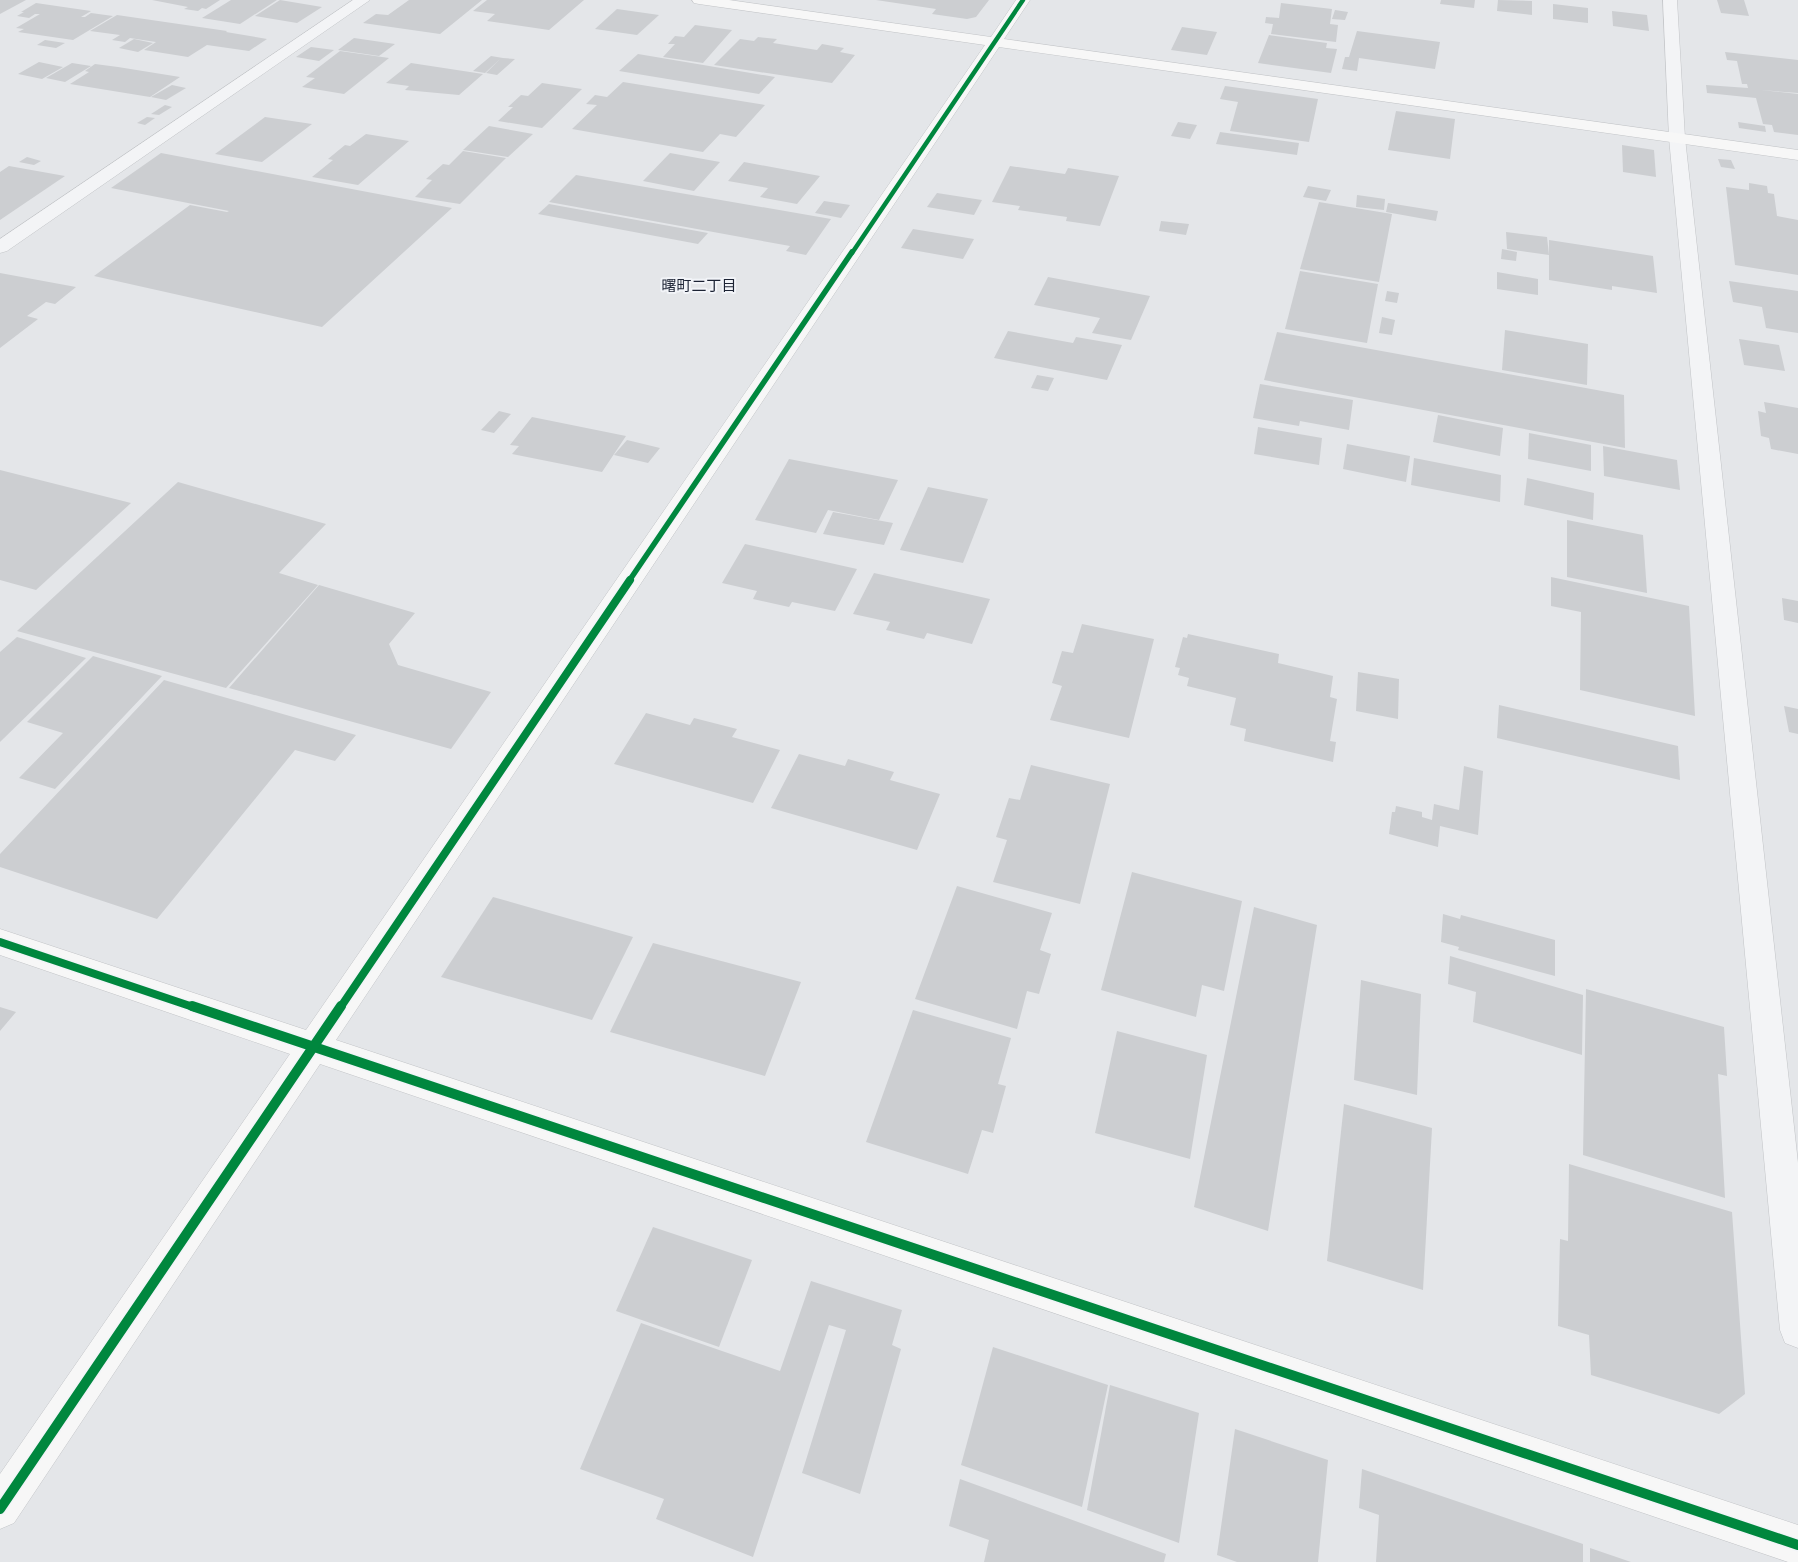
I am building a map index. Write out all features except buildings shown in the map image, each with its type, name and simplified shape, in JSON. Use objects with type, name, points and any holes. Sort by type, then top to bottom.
[{"type":"street","points":[[0,247],[363,0]]},
{"type":"street","points":[[699,0],[1798,155]]},
{"type":"street","points":[[0,1509],[1023,0]]},
{"type":"street","points":[[1670,0],[1677,138],[1798,1330]]},
{"type":"street","points":[[0,942],[1798,1545]]},
{"type":"cycle path","points":[[0,1509],[1023,0]]},
{"type":"cycle path","points":[[0,942],[1798,1545]]},
{"type":"district","name":"曙町二丁目","points":[[699,285]]}]
